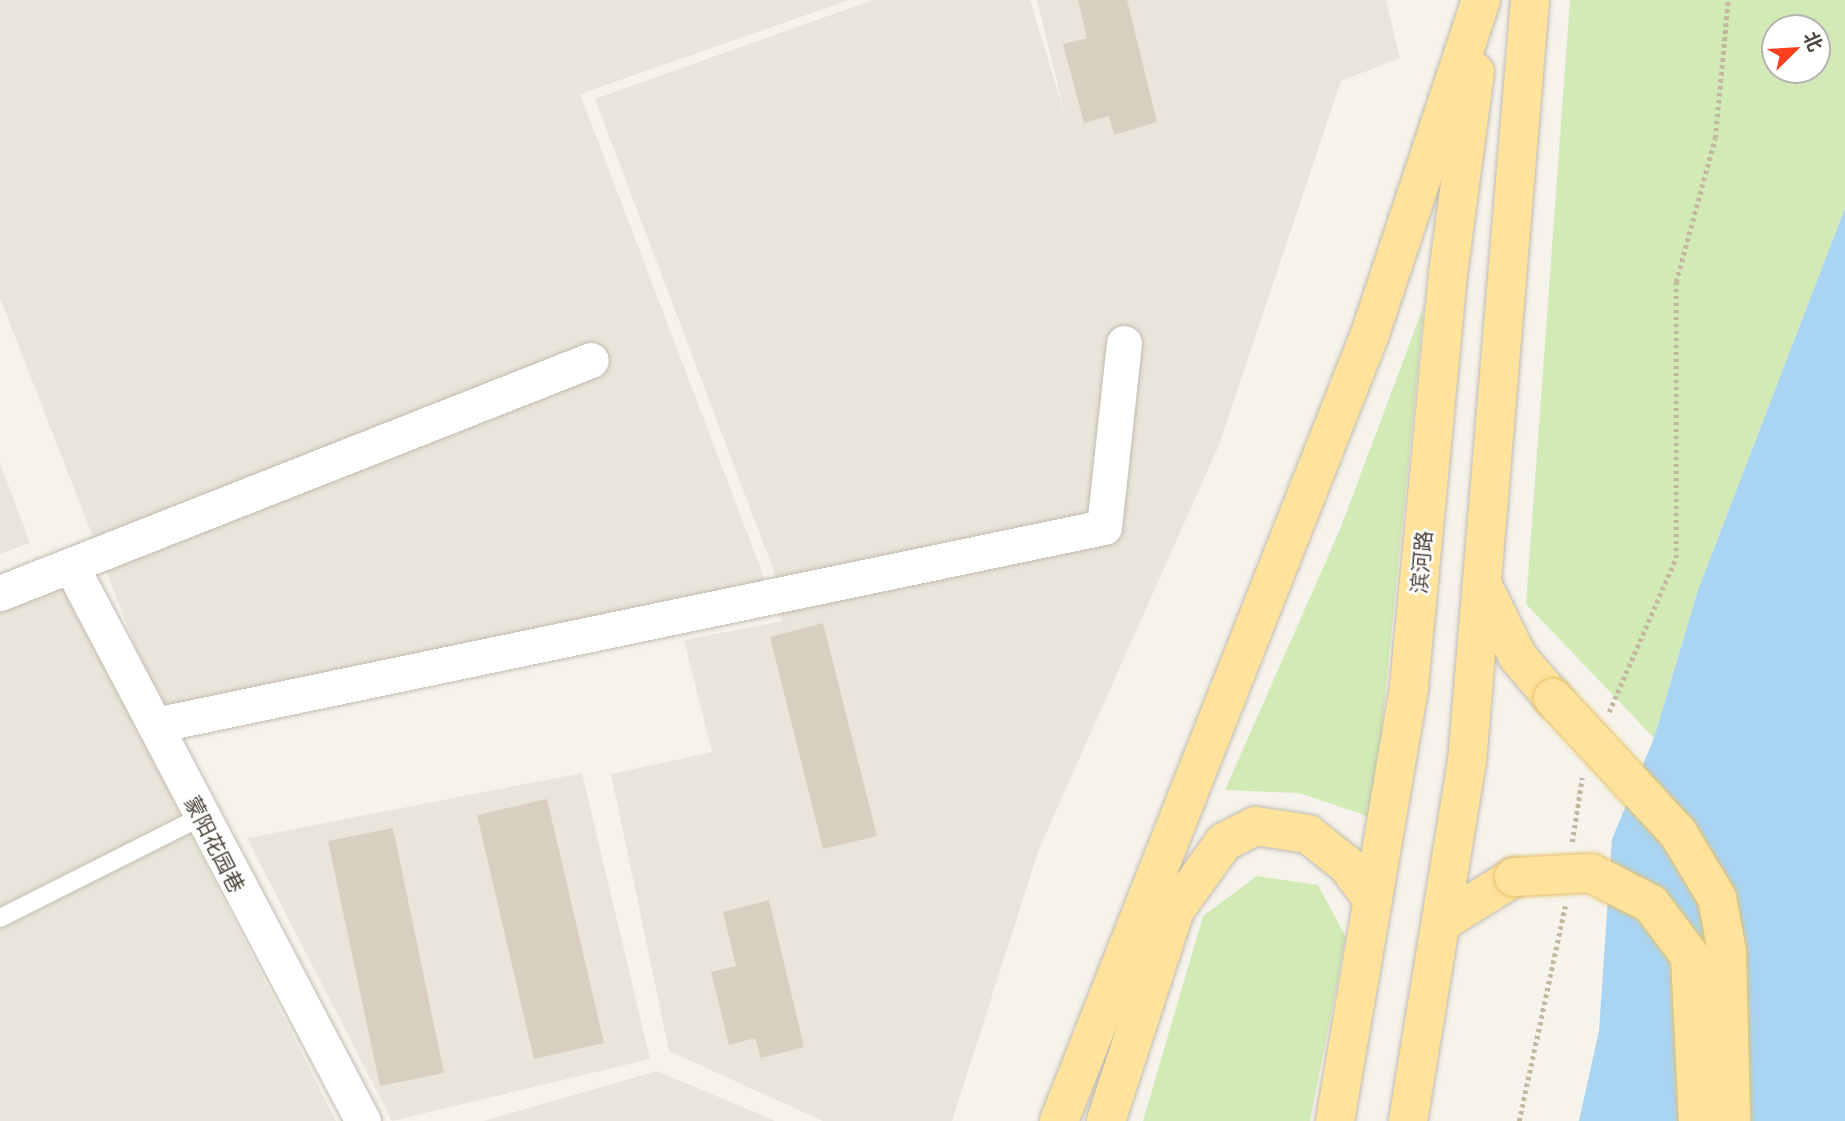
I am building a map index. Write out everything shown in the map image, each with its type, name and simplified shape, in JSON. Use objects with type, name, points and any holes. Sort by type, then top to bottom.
[{"type":"main road","name":"滨河路","points":[[1335,1121],[1409,686],[1448,274],[1482,0]]},
{"type":"main road","points":[[1059,1121],[1370,334],[1482,0]]},
{"type":"main road","points":[[1408,1121],[1467,762],[1530,0]]},
{"type":"main road","points":[[1483,586],[1518,657],[1678,833],[1717,898],[1727,951],[1731,1121]]},
{"type":"main road","points":[[1106,1121],[1175,910],[1224,842],[1255,826],[1308,834],[1348,864],[1373,900]]},
{"type":"main road","points":[[1441,923],[1514,877],[1591,873],[1651,904],[1690,956],[1698,1121]]},
{"type":"street","points":[[153,723],[1104,527],[1124,343]]},
{"type":"street","points":[[0,593],[592,360]]},
{"type":"street","points":[[71,566],[361,1121]]},
{"type":"lane","points":[[153,723],[1095,543]]},
{"type":"lane","name":"蒙阳花园巷","points":[[153,723],[361,1121]]},
{"type":"lane","points":[[0,918],[201,817]]},
{"type":"path","points":[[1604,724],[1676,558],[1676,282],[1715,138],[1728,0]]},
{"type":"path","points":[[1572,848],[1584,772]]},
{"type":"path","points":[[1519,1121],[1566,899]]},
{"type":"shaded area","points":[[0,0],[849,0],[580,94],[767,585],[159,707],[0,298]]},
{"type":"shaded area","points":[[873,0],[1030,0],[1065,115],[1037,0],[1386,0],[1400,58],[1341,81],[1219,445],[1039,849],[952,1121],[823,1121],[669,1051],[611,774],[712,752],[684,640],[782,621],[767,585],[778,582],[595,99]]},
{"type":"shaded area","points":[[0,463],[30,543],[0,554]]},
{"type":"shaded area","points":[[65,587],[336,1121],[0,1121],[0,612]]},
{"type":"shaded area","points":[[582,773],[650,1059],[392,1121],[247,838]]},
{"type":"shaded area","points":[[657,1071],[775,1121],[484,1121]]},
{"type":"green space","points":[[1570,0],[1845,0],[1845,208],[1698,590],[1654,738],[1526,604]]},
{"type":"green space","points":[[1424,305],[1373,818],[1299,793],[1225,790],[1341,527]]},
{"type":"green space","points":[[1257,876],[1318,885],[1346,937],[1310,1121],[1143,1121],[1203,916]]},
{"type":"water","points":[[1845,208],[1845,1121],[1579,1121],[1599,1031],[1612,839],[1654,738],[1698,590]]},
{"type":"building","points":[[1078,0],[1127,0],[1157,122],[1114,135],[1109,116],[1084,123],[1063,44],[1087,38]]},
{"type":"building","points":[[823,623],[877,836],[823,849],[770,637]]},
{"type":"building","points":[[547,799],[604,1043],[534,1059],[477,815]]},
{"type":"building","points":[[393,828],[444,1073],[380,1086],[328,841]]},
{"type":"building","points":[[769,900],[804,1047],[761,1058],[755,1038],[729,1045],[711,972],[736,966],[723,912]]}]
